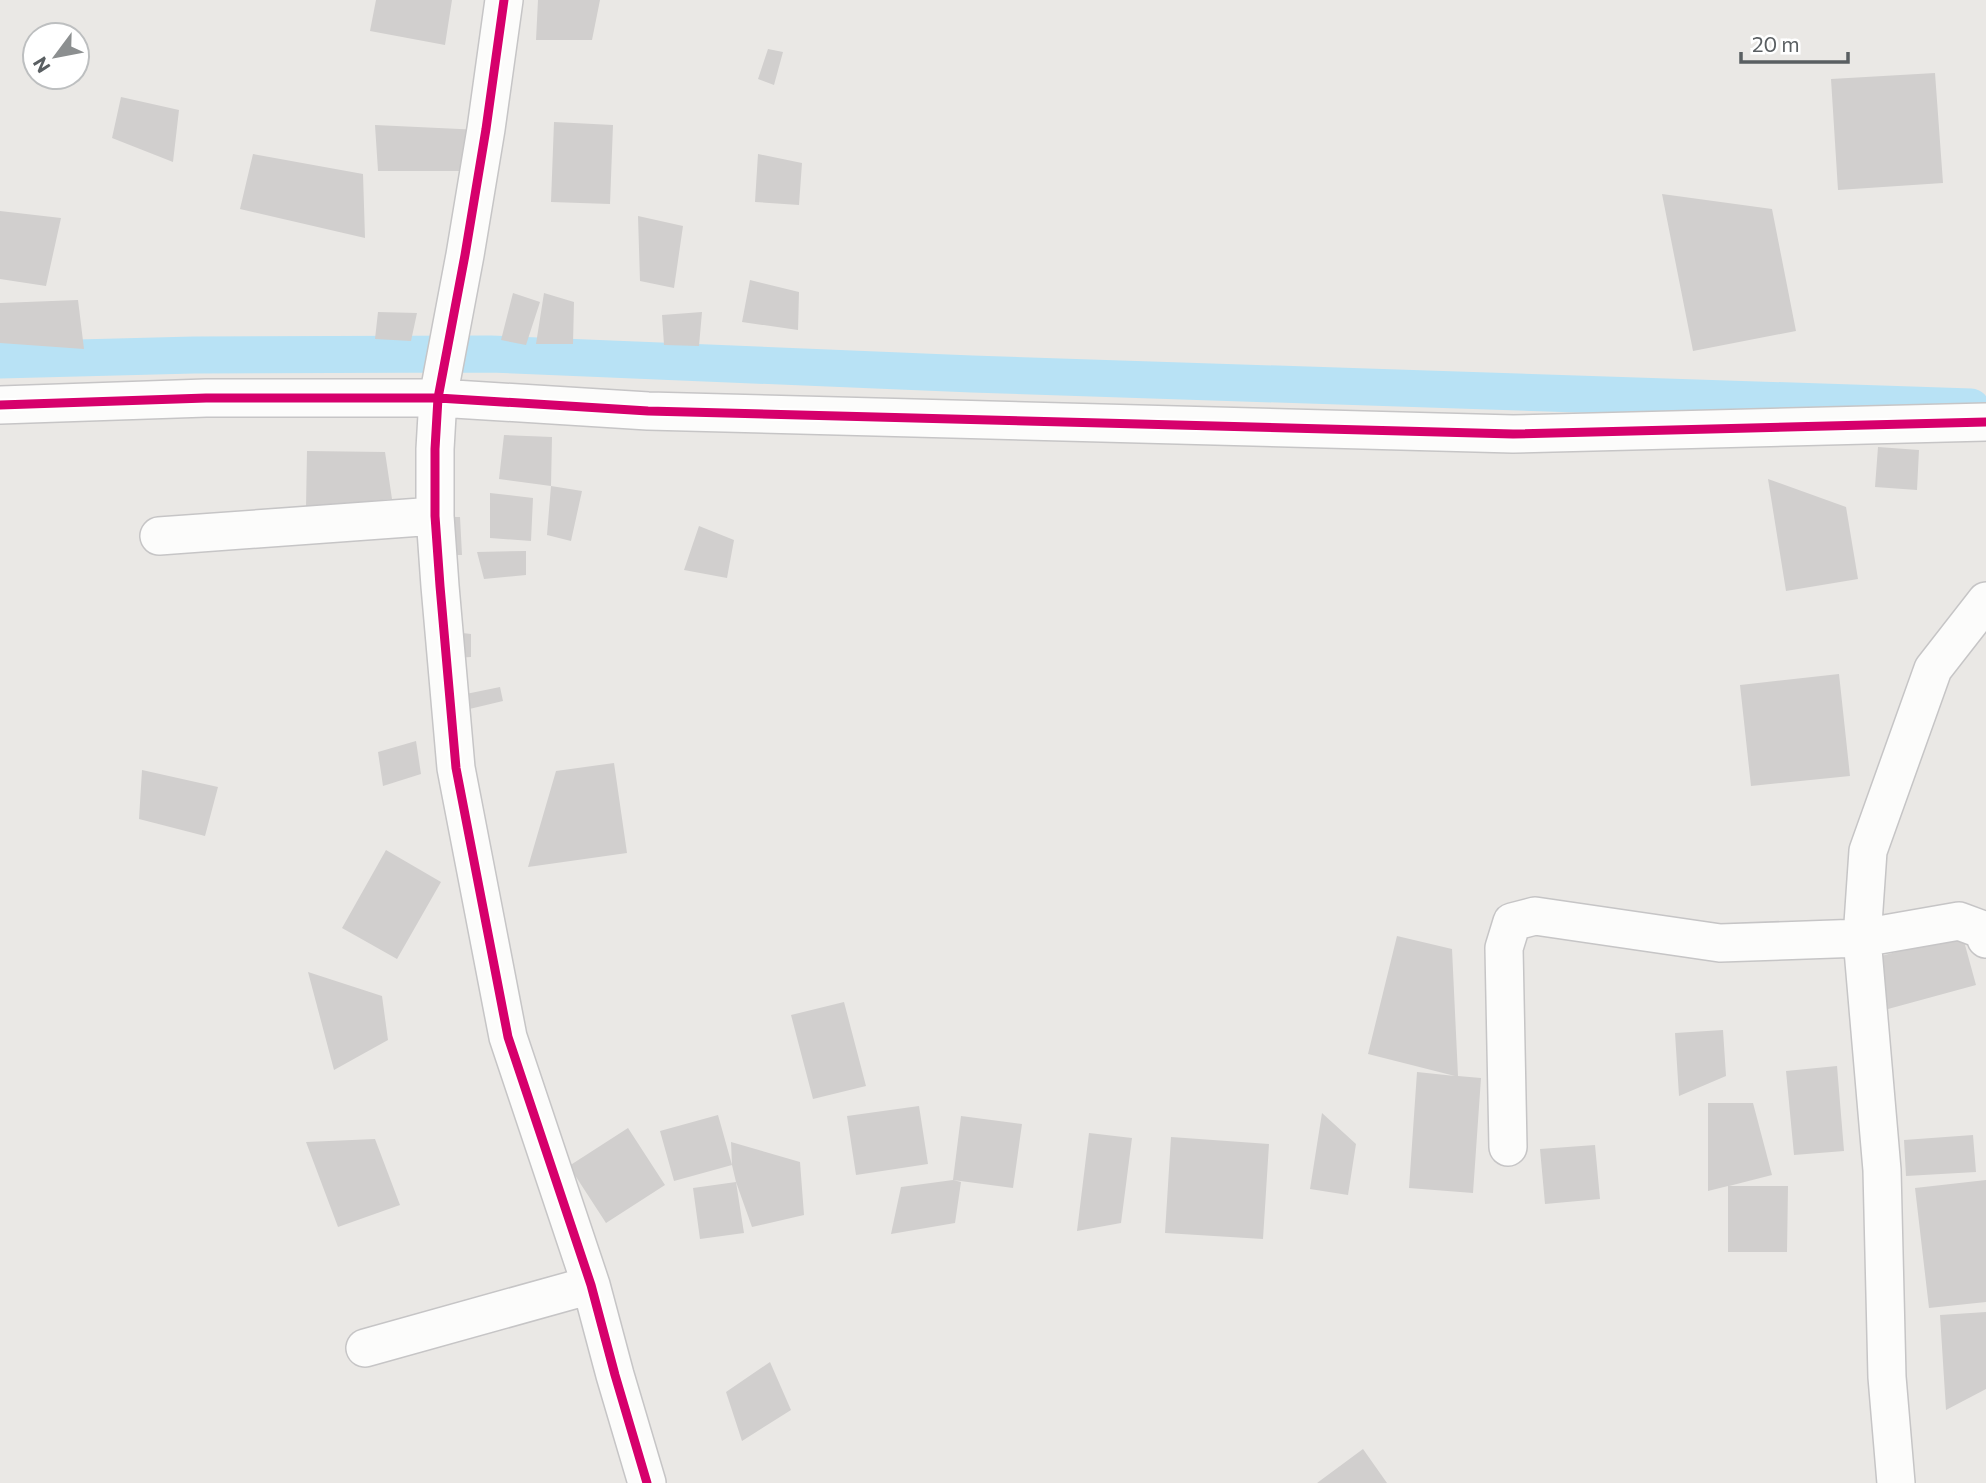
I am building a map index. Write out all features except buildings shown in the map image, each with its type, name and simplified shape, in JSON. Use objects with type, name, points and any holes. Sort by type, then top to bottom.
[{"type":"street","points":[[504,0],[466,255],[437,420],[435,516],[456,768],[508,1037],[592,1285],[647,1483]]},
{"type":"street","points":[[0,405],[206,398],[437,420],[648,411],[1513,434],[1986,422]]},
{"type":"street","points":[[159,536],[435,516]]},
{"type":"street","points":[[1896,1483],[1886,1377],[1882,1170],[1862,938],[1868,851],[1933,669],[1986,601]]},
{"type":"street","points":[[1508,1147],[1504,948],[1512,922],[1535,916],[1720,943],[1862,938],[1959,920],[1983,930],[1986,939]]},
{"type":"street","points":[[365,1348],[592,1285]]},
{"type":"waterway","points":[[0,360],[194,355],[490,354],[972,374],[1971,407]]},
{"type":"cycle path","points":[[504,0],[486,129],[438,398],[435,516],[456,768],[508,1037],[591,1285],[647,1483]]},
{"type":"cycle path","points":[[0,405],[206,398],[438,398],[648,411],[1513,434],[1986,422]]}]
